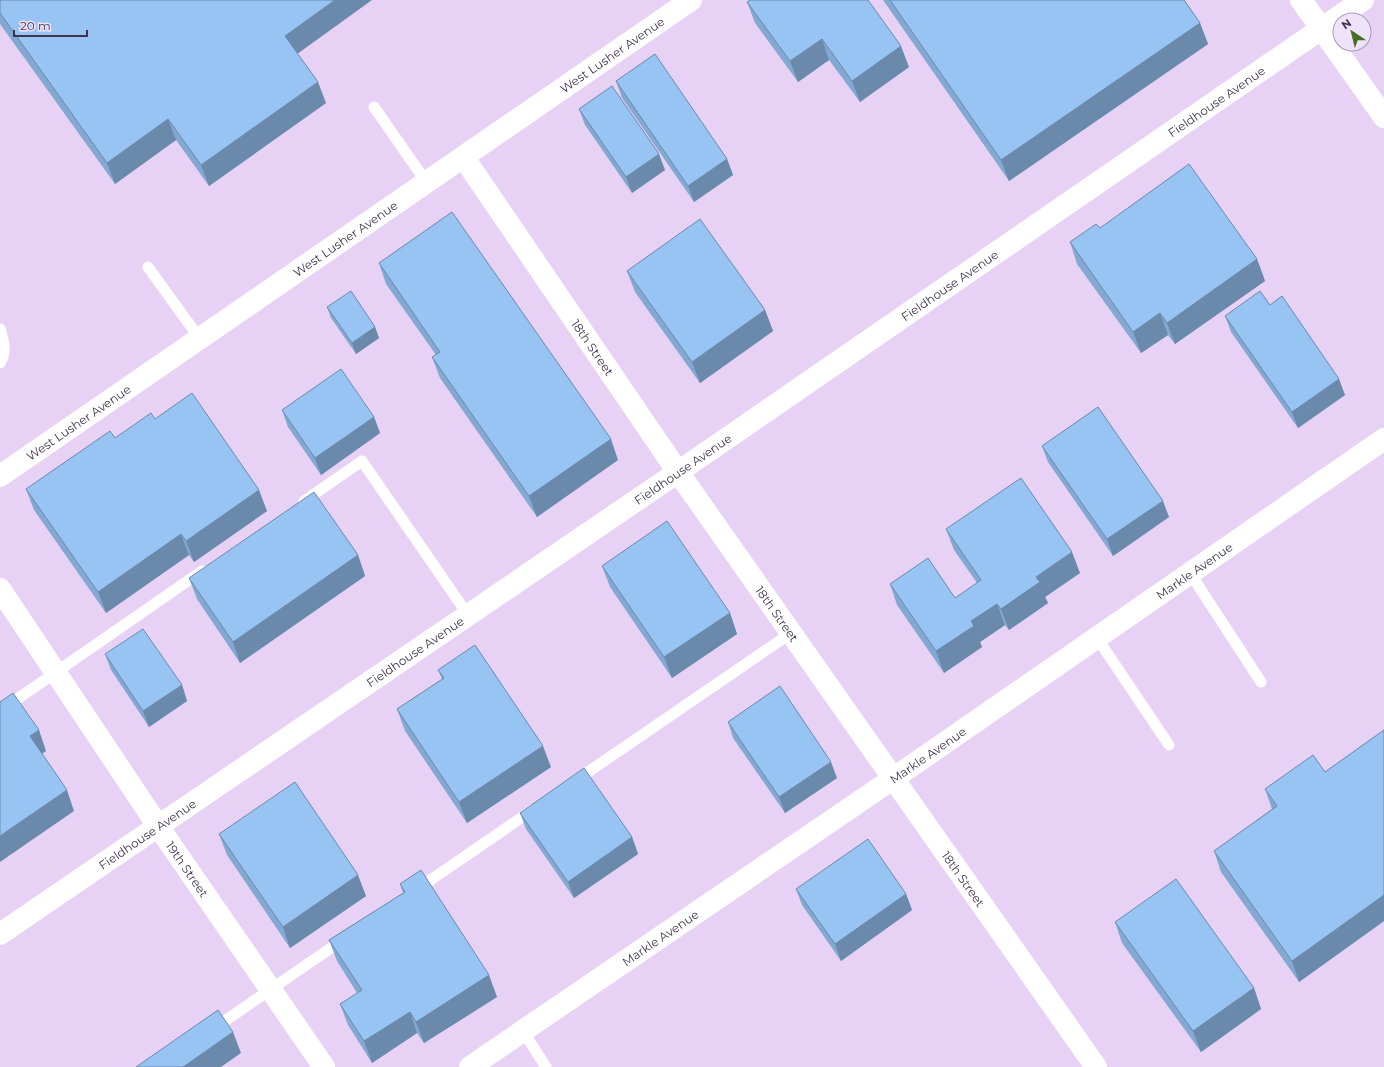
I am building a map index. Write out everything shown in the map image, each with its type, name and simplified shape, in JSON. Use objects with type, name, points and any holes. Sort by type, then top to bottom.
[{"type":"street","points":[[1301,0],[1384,117]]},
{"type":"street","name":"Fieldhouse Avenue","points":[[0,934],[678,472],[1364,0]]},
{"type":"street","name":"West Lusher Avenue","points":[[0,476],[464,158],[688,1]]},
{"type":"street","name":"18th Street","points":[[464,158],[678,472],[1096,1067]]},
{"type":"street","name":"Markle Avenue","points":[[470,1067],[894,778],[1384,440]]},
{"type":"street","name":"19th Street","points":[[0,589],[158,826],[324,1067]]},
{"type":"lane","points":[[374,107],[427,183]]},
{"type":"lane","points":[[148,267],[200,339]]},
{"type":"lane","points":[[0,329],[5,343],[3,358],[0,363]]},
{"type":"lane","points":[[297,506],[362,461],[468,615]]},
{"type":"lane","points":[[0,711],[212,564]]},
{"type":"lane","points":[[1190,573],[1261,682]]},
{"type":"lane","points":[[567,786],[791,633]]},
{"type":"lane","points":[[1097,638],[1168,745]]},
{"type":"lane","points":[[409,895],[541,804]]},
{"type":"lane","points":[[202,1037],[356,931]]},
{"type":"lane","points":[[522,1031],[546,1067]]},
{"type":"building","points":[[0,0],[335,0],[285,36],[318,82],[201,165],[168,119],[107,163],[0,13]]},
{"type":"building","points":[[750,0],[868,0],[901,46],[852,81],[822,39],[790,61],[747,2]]},
{"type":"building","points":[[890,0],[1184,0],[1200,23],[1001,160]]},
{"type":"building","points":[[655,54],[727,159],[688,186],[616,81]]},
{"type":"building","points":[[612,86],[659,154],[626,177],[579,109]]},
{"type":"building","points":[[1189,164],[1257,259],[1167,323],[1160,313],[1133,332],[1070,242],[1096,224],[1100,228]]},
{"type":"building","points":[[452,212],[611,439],[529,496],[432,357],[440,352],[379,263]]},
{"type":"building","points":[[700,219],[765,310],[692,362],[627,271]]},
{"type":"building","points":[[351,291],[375,327],[352,343],[327,307]]},
{"type":"building","points":[[1260,291],[1270,305],[1282,296],[1339,379],[1292,412],[1225,316]]},
{"type":"building","points":[[341,369],[374,417],[315,458],[282,410]]},
{"type":"building","points":[[192,393],[259,490],[186,541],[181,534],[98,592],[26,489],[110,431],[115,438],[151,413],[155,419]]},
{"type":"building","points":[[1098,407],[1163,501],[1107,539],[1042,446]]},
{"type":"building","points":[[1021,478],[1072,552],[1036,577],[1040,582],[1001,609],[997,604],[971,621],[974,626],[936,651],[890,584],[928,558],[955,598],[981,580],[946,529]]},
{"type":"building","points":[[314,492],[358,555],[233,642],[189,578]]},
{"type":"building","points":[[667,521],[730,613],[664,657],[602,566]]},
{"type":"building","points":[[143,629],[182,685],[143,711],[105,654]]},
{"type":"building","points":[[475,645],[543,746],[459,802],[397,709],[444,678],[438,670]]},
{"type":"building","points":[[780,686],[831,762],[779,797],[728,722]]},
{"type":"building","points":[[13,693],[39,730],[30,736],[67,790],[0,836],[0,702]]},
{"type":"building","points":[[1384,730],[1384,895],[1292,961],[1214,851],[1277,806],[1265,789],[1313,755],[1325,772]]},
{"type":"building","points":[[584,768],[632,837],[568,882],[520,813]]},
{"type":"building","points":[[295,782],[358,875],[283,927],[219,834]]},
{"type":"building","points":[[868,839],[906,894],[835,944],[796,889]]},
{"type":"building","points":[[421,870],[489,975],[416,1022],[410,1012],[364,1041],[340,1004],[362,990],[329,940],[405,892],[400,884]]},
{"type":"building","points":[[1176,879],[1254,988],[1193,1031],[1115,922]]},
{"type":"building","points":[[218,1010],[233,1032],[183,1067],[136,1067]]}]
